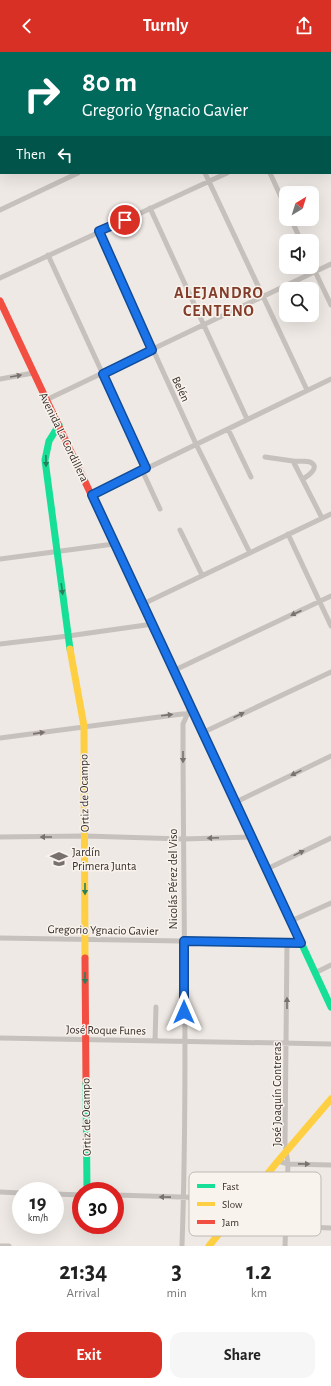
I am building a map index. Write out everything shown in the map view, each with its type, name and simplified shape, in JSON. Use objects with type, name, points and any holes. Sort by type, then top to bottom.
[{"type":"main road","name":"Avenida La Cordillera","points":[[0,301],[175,670],[331,1007]]},
{"type":"main road","name":"Ortiz de Ocampo","points":[[59,425],[50,437],[46,448],[45,460],[68,636],[84,726],[87,1182]]},
{"type":"main road","points":[[268,1172],[331,1099]]},
{"type":"main road","points":[[209,1246],[217,1236]]},
{"type":"street","points":[[0,210],[76,174]]},
{"type":"street","points":[[205,174],[307,390]]},
{"type":"street","points":[[0,278],[225,174]]},
{"type":"street","points":[[270,174],[279,193]]},
{"type":"street","points":[[150,208],[247,419]]},
{"type":"street","name":"Belén","points":[[99,231],[196,444],[250,553]]},
{"type":"street","points":[[48,255],[103,374],[160,509]]},
{"type":"street","points":[[319,270],[331,264]]},
{"type":"street","points":[[46,400],[311,274]]},
{"type":"street","points":[[316,274],[331,306]]},
{"type":"street","points":[[0,379],[33,373]]},
{"type":"street","points":[[92,495],[331,379]]},
{"type":"street","points":[[228,429],[251,477]]},
{"type":"street","points":[[265,457],[310,462],[314,468],[313,472],[303,479]]},
{"type":"street","points":[[293,461],[322,518]]},
{"type":"street","points":[[143,604],[331,514]]},
{"type":"street","points":[[180,530],[202,576]]},
{"type":"street","points":[[288,534],[331,626]]},
{"type":"street","points":[[0,559],[114,544]]},
{"type":"street","points":[[175,670],[331,596]]},
{"type":"street","points":[[0,644],[153,624]]},
{"type":"street","points":[[204,732],[331,672]]},
{"type":"street","name":"Nicolás Pérez del Viso","points":[[182,1246],[184,1197],[183,724],[191,706]]},
{"type":"street","points":[[0,738],[84,726],[188,714],[196,716]]},
{"type":"street","points":[[236,802],[331,756]]},
{"type":"street","points":[[0,837],[85,836],[183,839],[252,837]]},
{"type":"street","points":[[267,869],[331,838]]},
{"type":"street","points":[[291,922],[331,903]]},
{"type":"street","name":"Gregorio Ygnacio Gavier","points":[[0,938],[301,943]]},
{"type":"street","name":"José Joaquín Contreras","points":[[287,942],[286,1151],[288,1172]]},
{"type":"street","points":[[315,973],[331,965]]},
{"type":"street","points":[[155,1040],[156,1007]]},
{"type":"street","name":"José Roque Funes","points":[[0,1038],[287,1042],[331,1044]]},
{"type":"street","points":[[278,1160],[288,1164],[331,1165]]},
{"type":"street","points":[[0,1192],[12,1193]]},
{"type":"street","points":[[124,1196],[189,1197]]},
{"type":"street","points":[[321,1228],[331,1228]]},
{"type":"street","points":[[0,1246],[9,1246]]},
{"type":"traffic: fast","points":[[59,425],[49,441],[45,460],[70,649]]},
{"type":"traffic: fast","points":[[223,774],[331,1007]]},
{"type":"traffic: fast","points":[[86,1082],[87,1182]]},
{"type":"traffic: slow","points":[[104,522],[223,774]]},
{"type":"traffic: slow","points":[[70,649],[84,726],[85,958]]},
{"type":"traffic: slow","points":[[269,1172],[331,1099]]},
{"type":"traffic: slow","points":[[209,1246],[217,1236]]},
{"type":"traffic: jam","points":[[0,301],[104,522]]},
{"type":"traffic: jam","points":[[85,958],[86,1082]]},
{"type":"place","name":"Jardín Primera Junta","points":[[59,859]]},
{"type":"district","name":"ALEJANDRO CENTENO","points":[[219,301]]},
{"type":"route","points":[[125,220],[99,231],[152,350],[103,374],[146,468],[92,495],[301,943],[184,941],[184,1012]]}]
